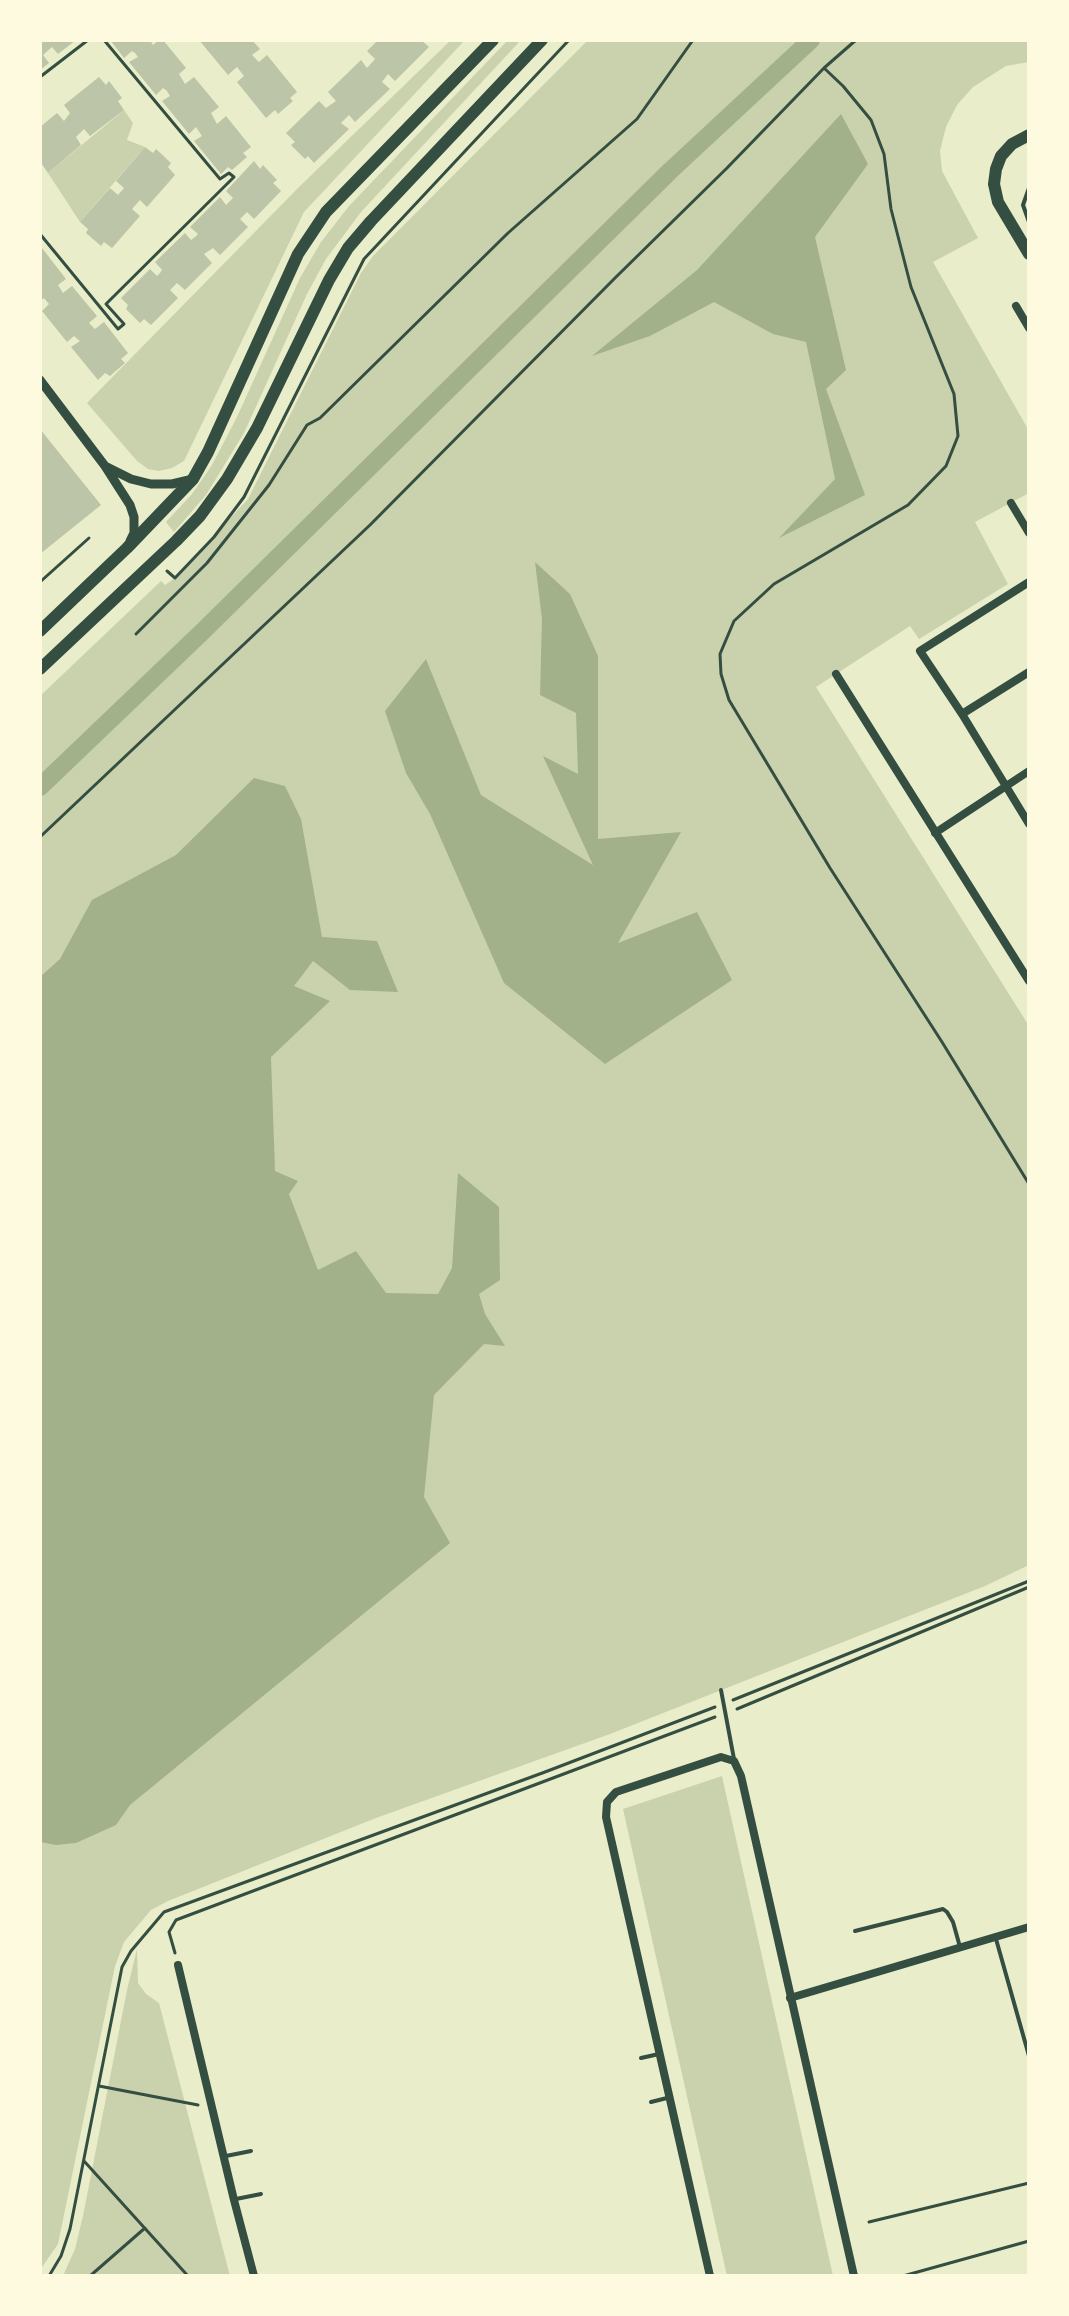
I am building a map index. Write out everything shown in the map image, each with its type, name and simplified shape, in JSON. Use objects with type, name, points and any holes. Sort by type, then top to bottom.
[{"type":"main road","points":[[40,631],[127,548],[193,479],[298,254],[326,212],[493,40]]},
{"type":"main road","points":[[40,669],[200,516],[227,479],[257,428],[329,280],[348,248],[542,40]]},
{"type":"main road","points":[[1029,135],[1012,144],[1001,156],[994,184],[998,202],[1029,254]]},
{"type":"street","points":[[1016,306],[1029,328]]},
{"type":"street","points":[[40,380],[105,466],[130,505],[134,533],[127,548]]},
{"type":"street","points":[[105,466],[131,479],[151,484],[172,484],[193,479]]},
{"type":"street","points":[[1011,503],[1029,533]]},
{"type":"street","points":[[1029,582],[920,651],[1029,824]]},
{"type":"street","points":[[962,714],[1029,672]]},
{"type":"street","points":[[836,674],[1029,981]]},
{"type":"street","points":[[935,833],[1029,771]]},
{"type":"street","points":[[710,2276],[606,1817],[607,1802],[616,1792],[721,1757],[734,1761],[741,1776],[854,2276]]},
{"type":"street","points":[[790,1998],[1029,1927]]},
{"type":"street","points":[[178,1965],[254,2276]]},
{"type":"lane","points":[[1029,188],[1023,205],[1029,222]]},
{"type":"lane","points":[[721,1690],[734,1761]]},
{"type":"lane","points":[[855,1931],[943,1909],[953,1922],[960,1947]]},
{"type":"lane","points":[[995,1937],[1029,2056]]},
{"type":"lane","points":[[641,2058],[659,2054]]},
{"type":"lane","points":[[651,2102],[670,2097]]},
{"type":"lane","points":[[224,2157],[251,2151]]},
{"type":"lane","points":[[234,2200],[261,2194]]},
{"type":"path","points":[[40,77],[88,40]]},
{"type":"path","points":[[40,234],[118,329],[124,324],[106,304],[234,177],[229,173],[220,179],[104,40]]},
{"type":"path","points":[[156,560],[175,578],[214,537],[244,497],[364,259],[569,40]]},
{"type":"path","points":[[136,634],[207,563],[269,485],[307,425],[320,418],[508,233],[637,119],[693,40]]},
{"type":"path","points":[[40,837],[370,525],[824,68],[856,40]]},
{"type":"path","points":[[824,68],[871,120],[884,154],[891,209],[911,287],[954,394],[958,436],[946,466],[908,505],[774,584],[734,621],[720,654],[721,674],[736,713],[1029,1184]]},
{"type":"path","points":[[40,582],[89,538]]},
{"type":"path","points":[[49,2276],[61,2256],[70,2229],[122,1967],[131,1951],[164,1912],[723,1704],[1029,1581]]},
{"type":"path","points":[[178,1965],[169,1932],[176,1920],[725,1714],[1029,1587]]},
{"type":"path","points":[[98,2086],[213,2108]]},
{"type":"path","points":[[84,2161],[188,2276]]},
{"type":"path","points":[[869,2222],[1029,2183]]},
{"type":"path","points":[[90,2276],[145,2228]]},
{"type":"path","points":[[903,2276],[1029,2241]]},
{"type":"shaded area","points":[[451,40],[465,40],[304,212],[184,461],[159,471],[148,469],[137,461],[87,403],[299,187]]},
{"type":"shaded area","points":[[508,40],[521,40],[361,212],[326,259],[244,433],[206,495],[174,532],[166,522],[192,494],[212,465],[300,278],[321,242],[349,206]]},
{"type":"shaded area","points":[[588,40],[1029,40],[1029,62],[1006,66],[973,87],[957,105],[946,127],[940,151],[942,171],[978,238],[933,262],[1029,431],[1029,493],[975,522],[1008,584],[919,639],[910,626],[816,687],[1029,1026],[1029,1565],[985,1586],[610,1734],[376,1818],[151,1910],[124,1942],[115,1966],[58,2244],[40,2270],[40,696],[161,581],[165,585],[175,578],[248,499],[361,273],[373,256]]},
{"type":"shaded area","points":[[124,110],[133,123],[127,140],[145,147],[80,222],[48,173]]},
{"type":"shaded area","points":[[841,114],[868,164],[815,237],[846,370],[826,389],[865,495],[779,538],[835,479],[806,342],[773,334],[714,302],[650,336],[592,356],[697,270]]},
{"type":"shaded area","points":[[535,562],[570,594],[598,656],[598,839],[681,832],[618,943],[697,912],[732,980],[605,1064],[504,983],[430,814],[406,773],[385,711],[426,659],[481,795],[593,865],[543,756],[578,774],[576,713],[540,695],[542,619]]},
{"type":"shaded area","points":[[254,778],[285,786],[301,819],[322,937],[377,941],[398,992],[350,990],[313,961],[294,986],[330,1001],[271,1057],[275,1171],[298,1181],[289,1194],[318,1270],[356,1251],[386,1293],[438,1294],[452,1268],[458,1173],[499,1207],[500,1280],[479,1294],[485,1314],[505,1346],[484,1344],[434,1395],[424,1497],[450,1543],[130,1805],[116,1825],[76,1843],[56,1845],[40,1842],[40,977],[60,959],[92,900],[176,855]]},
{"type":"shaded area","points":[[722,1776],[833,2276],[727,2276],[623,1809]]},
{"type":"shaded area","points":[[137,1949],[138,1983],[146,1994],[159,2003],[230,2276],[63,2276],[75,2249],[83,2216]]},
{"type":"building","points":[[40,40],[76,40],[58,54],[52,47],[43,55],[49,63],[40,70]]},
{"type":"building","points":[[110,40],[150,40],[153,45],[163,40],[186,68],[179,74],[185,84],[194,77],[219,107],[211,113],[217,124],[226,116],[251,147],[243,153],[247,157],[232,170],[228,167],[221,174],[194,141],[202,136],[196,127],[189,134],[162,101],[170,96],[167,91],[163,88],[156,95],[129,62],[138,57],[135,53],[132,51],[124,58]]},
{"type":"building","points":[[199,40],[252,40],[260,49],[252,55],[259,62],[267,55],[297,92],[290,98],[293,101],[278,114],[275,110],[266,118],[237,82],[244,76],[237,67],[228,75]]},
{"type":"building","points":[[378,40],[421,40],[429,47],[395,81],[388,74],[382,82],[390,89],[355,122],[349,115],[341,123],[349,129],[314,163],[308,156],[305,159],[291,145],[295,142],[286,133],[319,101],[326,108],[336,101],[328,92],[361,60],[367,68],[375,59],[367,51]]},
{"type":"building","points":[[99,77],[106,85],[109,81],[122,98],[118,101],[124,110],[90,136],[84,129],[76,137],[81,145],[48,173],[42,164],[40,166],[40,127],[57,113],[64,121],[70,113],[64,105]]},
{"type":"building","points":[[145,147],[153,153],[156,149],[171,163],[168,167],[175,175],[147,207],[140,200],[132,209],[140,216],[112,248],[104,242],[101,246],[86,233],[88,229],[80,222],[110,188],[118,195],[124,188],[116,181]]},
{"type":"building","points":[[254,161],[260,169],[263,165],[277,180],[273,183],[281,191],[254,219],[247,212],[240,219],[248,227],[220,255],[213,248],[204,254],[212,263],[185,290],[177,283],[170,290],[178,298],[151,325],[144,319],[140,323],[126,309],[128,305],[121,298],[150,269],[157,276],[160,273],[162,270],[155,262],[185,233],[191,240],[198,234],[190,227],[220,197],[226,205],[233,198],[226,191]]},
{"type":"building","points":[[42,248],[66,279],[58,285],[63,293],[72,286],[97,316],[89,323],[95,329],[104,322],[128,353],[121,359],[125,363],[110,376],[105,373],[98,380],[71,347],[80,341],[74,336],[67,342],[42,311],[49,304],[44,298],[40,301]]},
{"type":"building","points":[[40,429],[101,505],[40,554]]},
{"type":"waterway","points":[[40,787],[201,633],[670,171],[811,40]]}]
